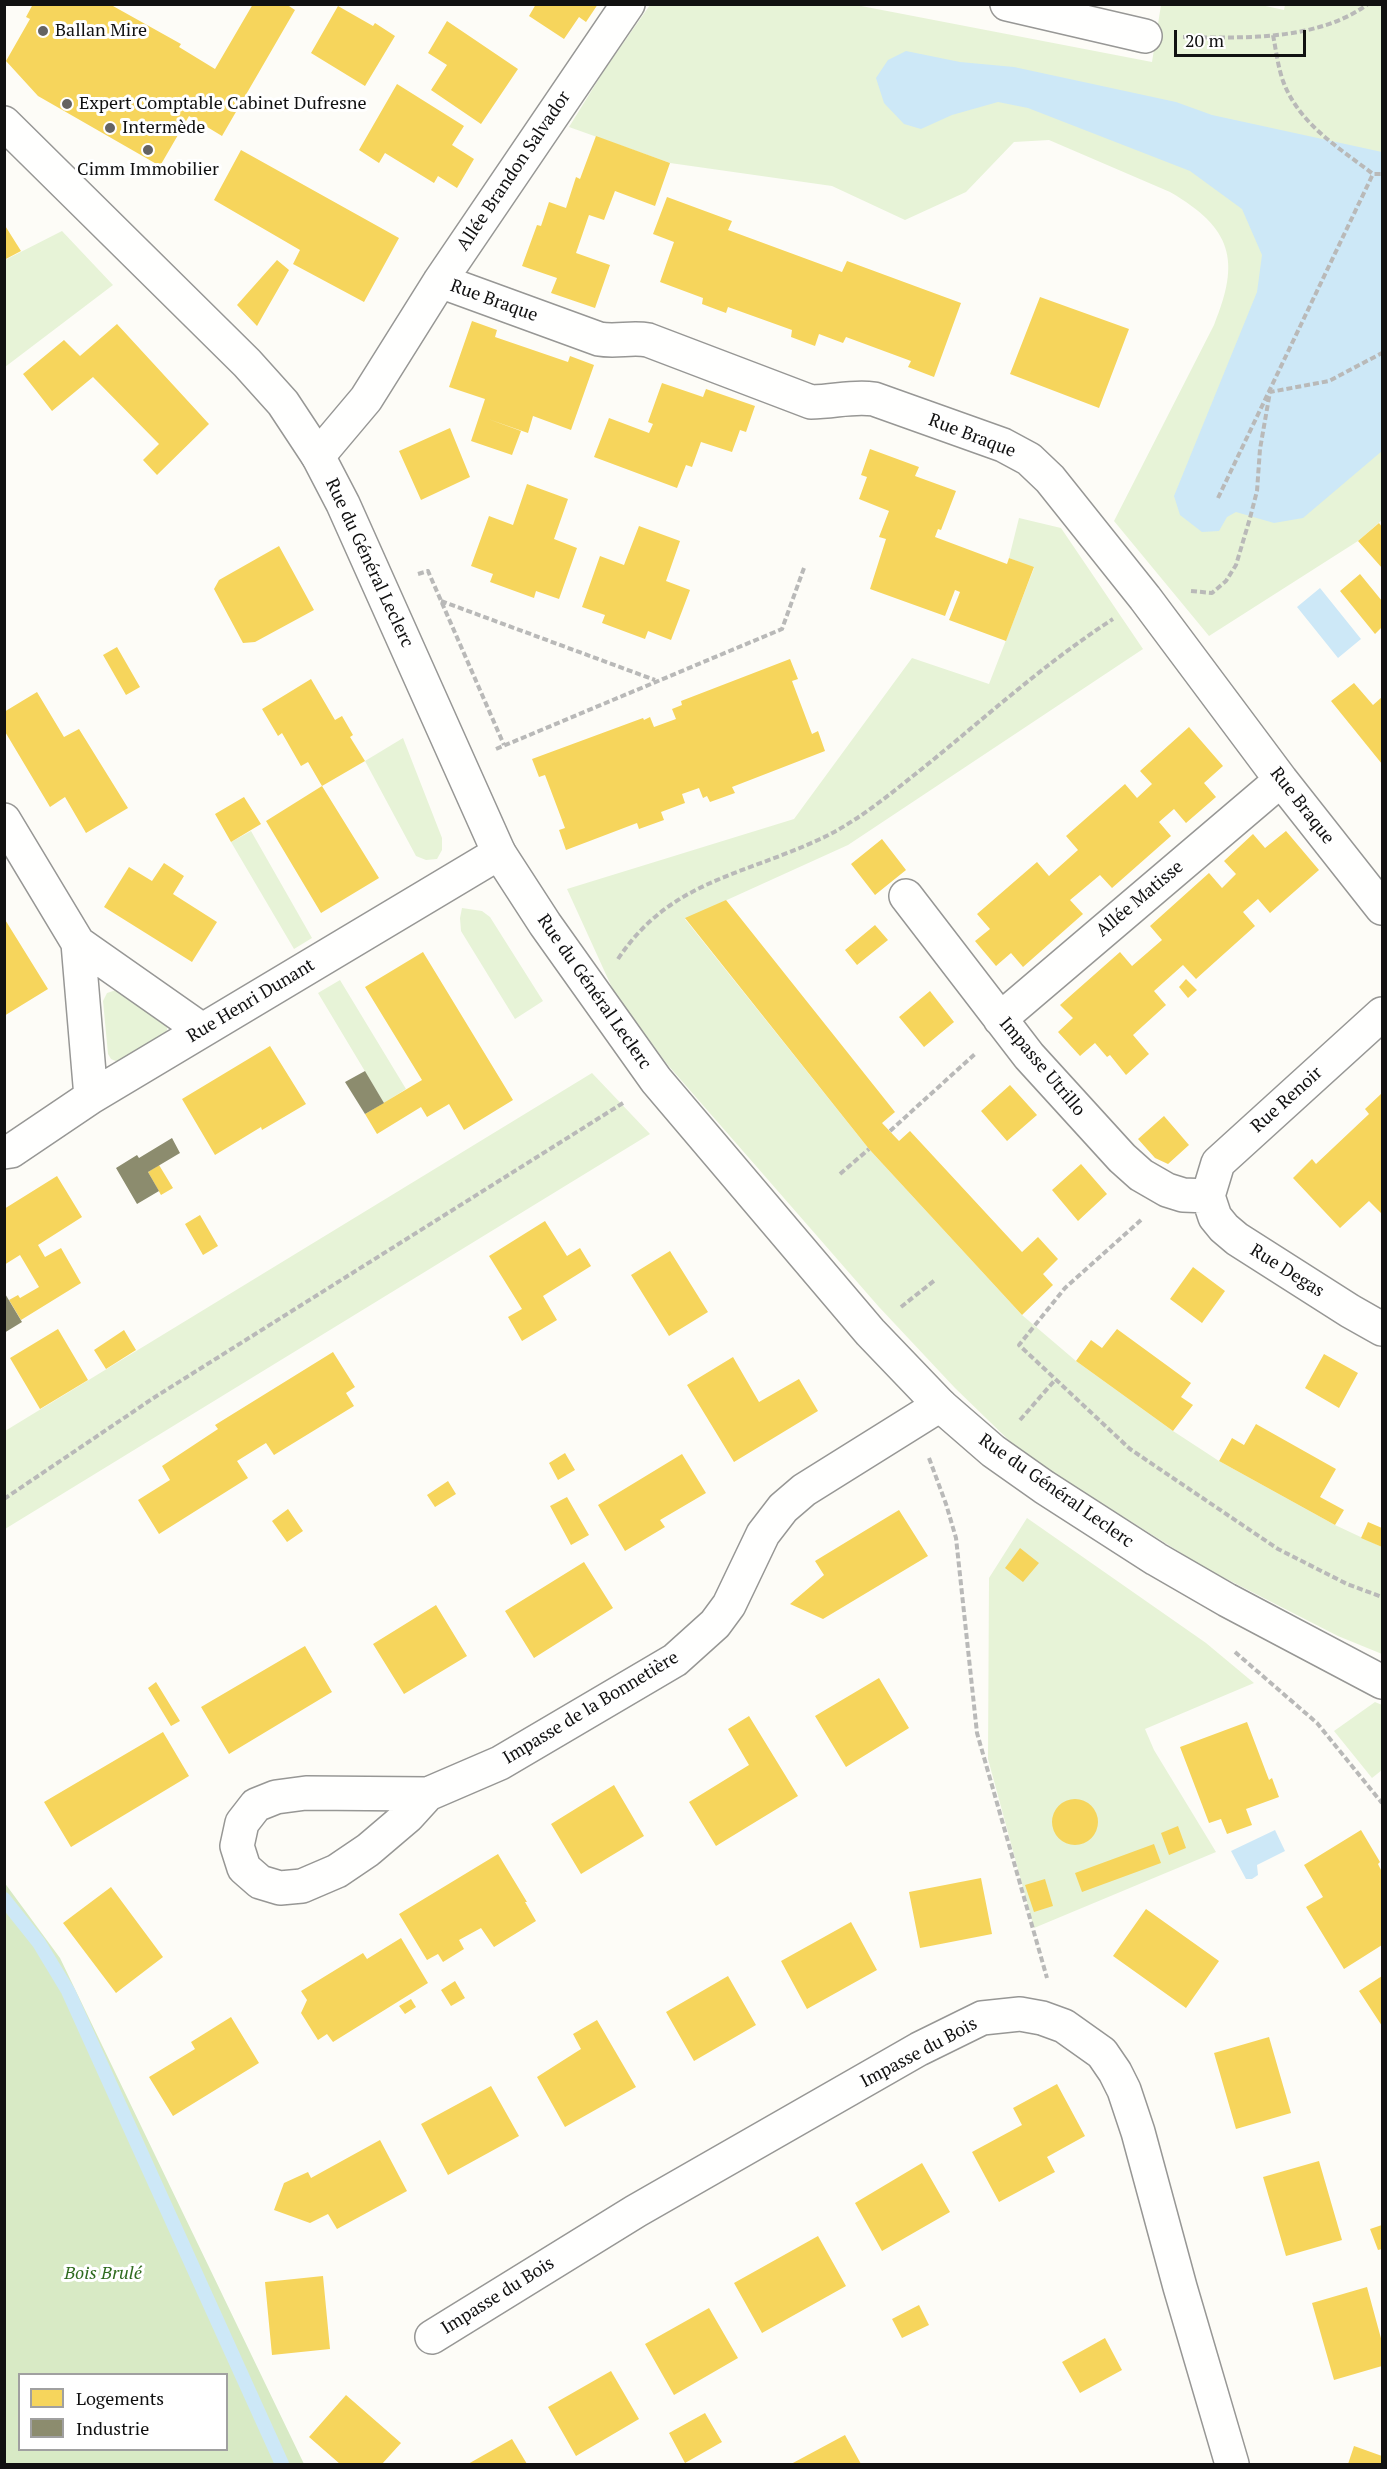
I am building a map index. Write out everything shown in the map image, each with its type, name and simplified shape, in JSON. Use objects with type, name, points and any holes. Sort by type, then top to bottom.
[{"type":"street","name":"Allée Brandon Salvador","points":[[318,456],[366,399],[440,281],[628,4]]},
{"type":"street","points":[[1007,4],[1145,36]]},
{"type":"street","name":"Rue du Général Leclerc","points":[[4,123],[247,363],[283,403],[318,456],[363,546],[500,853],[591,992],[656,1080],[870,1332],[940,1405],[993,1451],[1156,1559],[1337,1660],[1383,1682]]},
{"type":"street","name":"Rue Braque","points":[[440,281],[599,339],[648,340],[811,402],[830,402],[855,396],[874,399],[1003,445],[1029,459],[1050,479],[1145,598],[1281,780],[1383,908]]},
{"type":"street","name":"Allée Matisse","points":[[1000,1019],[1281,780]]},
{"type":"street","points":[[4,820],[78,943],[202,1030]]},
{"type":"street","name":"Rue Henri Dunant","points":[[4,1152],[11,1151],[91,1097],[500,853]]},
{"type":"street","name":"Impasse Utrillo","points":[[906,896],[1029,1056],[1122,1158],[1142,1175],[1167,1190],[1183,1195],[1208,1196]]},
{"type":"street","points":[[78,943],[91,1097]]},
{"type":"street","name":"Rue Renoir","points":[[1208,1196],[1218,1163],[1383,1014]]},
{"type":"street","name":"Rue Degas","points":[[1208,1196],[1215,1216],[1237,1239],[1383,1329]]},
{"type":"street","name":"Impasse de la Bonnetière","points":[[428,1794],[408,1816],[368,1850],[337,1871],[302,1886],[280,1888],[261,1882],[244,1868],[237,1846],[242,1823],[256,1805],[276,1797],[306,1793],[428,1794],[500,1763],[675,1660],[715,1624],[729,1605],[763,1534],[783,1508],[804,1490],[940,1405]]},
{"type":"street","name":"Impasse du Bois","points":[[432,2337],[636,2211],[954,2031],[982,2018],[1020,2014],[1042,2018],[1064,2026],[1102,2053],[1124,2090],[1232,2464]]},
{"type":"path","points":[[1145,36],[1273,35],[1323,26],[1354,15],[1368,4]]},
{"type":"path","points":[[1273,35],[1283,80],[1297,110],[1317,130],[1373,174],[1383,174]]},
{"type":"path","points":[[1218,498],[1373,174]]},
{"type":"path","points":[[1270,392],[1329,381],[1383,353]]},
{"type":"path","points":[[591,992],[632,938],[665,907],[693,890],[819,840],[858,818],[971,729],[1043,667],[1145,598],[1159,591],[1174,589],[1212,593],[1226,581],[1236,565],[1257,491],[1260,449],[1270,392]]},
{"type":"path","points":[[490,751],[782,629],[804,568]]},
{"type":"path","points":[[417,574],[428,570],[504,745]]},
{"type":"path","points":[[441,601],[656,680]]},
{"type":"path","points":[[890,1131],[984,1047],[1000,1019]]},
{"type":"path","points":[[4,1499],[155,1397],[621,1105],[656,1080]]},
{"type":"path","points":[[840,1174],[869,1149]]},
{"type":"path","points":[[1167,1190],[1146,1216],[1065,1288],[1019,1345],[1130,1449],[1278,1549],[1347,1584],[1383,1597]]},
{"type":"path","points":[[993,1451],[1055,1380]]},
{"type":"path","points":[[929,1458],[956,1538],[977,1733],[1044,1968],[1064,2026]]},
{"type":"green space","points":[[650,5],[856,5],[1152,62],[1161,5],[1261,5],[1284,10],[1285,5],[1382,5],[1382,520],[1358,541],[1209,636],[1114,521],[1214,325],[1222,302],[1227,282],[1228,264],[1225,248],[1218,233],[1207,219],[1191,205],[1170,192],[1049,140],[1014,142],[966,192],[905,220],[832,186],[670,163],[569,127],[605,69]]},
{"type":"green space","points":[[62,231],[113,285],[5,367],[5,260]]},
{"type":"green space","points":[[1019,518],[1061,528],[1143,649],[848,845],[685,919],[869,1149],[1022,1315],[1076,1361],[1219,1461],[1335,1525],[1382,1547],[1382,1654],[1338,1636],[1205,1568],[1022,1453],[955,1388],[879,1307],[667,1064],[614,992],[567,889],[794,819],[912,658],[989,684],[1034,568],[1009,558]]},
{"type":"green space","points":[[403,738],[442,838],[442,850],[437,859],[426,860],[416,856],[365,761]]},
{"type":"green space","points":[[251,831],[312,938],[294,949],[231,842]]},
{"type":"green space","points":[[462,908],[482,911],[490,917],[543,1001],[515,1019],[461,931]]},
{"type":"green space","points":[[340,980],[406,1089],[384,1103],[318,993]]},
{"type":"green space","points":[[116,990],[160,1017],[168,1025],[166,1034],[118,1062],[111,1059],[108,1054],[103,1001],[107,993]]},
{"type":"green space","points":[[592,1073],[650,1134],[5,1529],[5,1431]]},
{"type":"green space","points":[[1027,1518],[1206,1643],[1254,1683],[1145,1729],[1154,1750],[1216,1852],[1034,1928],[988,1759],[989,1578]]},
{"type":"green space","points":[[1375,1702],[1382,1705],[1382,1770],[1372,1778],[1334,1731]]},
{"type":"green space","name":"Bois Brulé","points":[[4,1882],[60,1958],[304,2464],[5,2464]]},
{"type":"water","points":[[906,51],[960,62],[1014,67],[1176,102],[1212,115],[1382,152],[1382,451],[1303,518],[1274,523],[1236,512],[1227,517],[1219,531],[1202,532],[1180,515],[1174,496],[1257,292],[1262,255],[1242,209],[1190,171],[1028,108],[998,102],[952,115],[921,129],[904,124],[884,103],[876,78],[888,60]]},
{"type":"water","points":[[1320,588],[1361,639],[1338,658],[1297,607]]},
{"type":"water","points":[[1275,1830],[1285,1851],[1257,1865],[1258,1875],[1252,1879],[1246,1879],[1231,1851]]},
{"type":"building: Logements","points":[[33,4],[114,4],[113,6],[181,44],[179,47],[215,69],[253,4],[286,4],[295,10],[222,136],[189,116],[160,166],[38,96],[6,61],[30,19],[26,17]]},
{"type":"building: Logements","points":[[536,4],[598,4],[586,22],[579,17],[564,39],[529,16]]},
{"type":"building: Logements","points":[[338,6],[373,26],[375,23],[395,36],[365,86],[311,53]]},
{"type":"building: Logements","points":[[447,21],[518,69],[481,124],[431,90],[447,65],[428,53]]},
{"type":"building: Logements","points":[[397,84],[464,126],[452,145],[474,159],[457,188],[438,176],[434,183],[385,153],[379,163],[359,150]]},
{"type":"building: Logements","points":[[596,136],[670,163],[655,206],[615,191],[604,220],[589,215],[576,253],[610,265],[595,308],[551,293],[557,278],[522,266],[537,225],[541,226],[549,202],[566,208],[576,177],[580,179]]},
{"type":"building: Logements","points":[[241,150],[399,238],[364,302],[293,264],[300,250],[214,200]]},
{"type":"building: Logements","points":[[667,197],[732,221],[728,230],[842,272],[847,261],[961,303],[934,377],[908,367],[911,361],[846,337],[843,343],[819,334],[815,346],[791,337],[792,330],[728,307],[726,313],[702,304],[703,298],[660,282],[674,242],[653,234]]},
{"type":"building: Logements","points":[[4,224],[21,251],[4,260]]},
{"type":"building: Logements","points":[[277,260],[289,270],[257,326],[237,305]]},
{"type":"building: Logements","points":[[1040,297],[1129,329],[1099,408],[1010,374]]},
{"type":"building: Logements","points":[[472,321],[497,330],[495,337],[568,362],[570,356],[594,365],[571,430],[533,416],[528,433],[488,419],[521,431],[512,455],[471,441],[485,399],[449,387]]},
{"type":"building: Logements","points":[[117,324],[209,424],[157,475],[143,460],[159,444],[93,377],[52,411],[23,374],[64,340],[80,356]]},
{"type":"building: Logements","points":[[662,383],[703,397],[706,389],[755,406],[746,432],[740,430],[732,452],[701,442],[692,467],[686,465],[677,488],[594,457],[609,418],[649,433],[653,424],[648,422]]},
{"type":"building: Logements","points":[[450,428],[470,477],[421,500],[399,451]]},
{"type":"building: Logements","points":[[870,449],[919,467],[915,476],[956,491],[941,530],[938,529],[935,537],[1007,564],[1009,558],[1034,567],[1006,641],[949,620],[960,592],[955,590],[945,616],[870,589],[886,539],[879,537],[889,511],[859,499],[867,477],[861,475]]},
{"type":"building: Logements","points":[[527,484],[568,499],[554,539],[577,548],[559,599],[536,591],[534,598],[490,582],[493,574],[471,566],[489,516],[513,525]]},
{"type":"building: Logements","points":[[1379,523],[1382,527],[1382,568],[1358,541]]},
{"type":"building: Logements","points":[[639,526],[680,541],[666,581],[690,590],[671,640],[648,631],[645,639],[602,623],[605,615],[582,607],[600,556],[624,565]]},
{"type":"building: Logements","points":[[279,546],[314,610],[255,642],[243,643],[214,589],[219,580]]},
{"type":"building: Logements","points":[[1360,574],[1382,601],[1382,627],[1375,634],[1340,591]]},
{"type":"building: Logements","points":[[117,647],[140,687],[126,695],[103,655]]},
{"type":"building: Logements","points":[[790,659],[798,679],[792,681],[812,734],[818,731],[825,751],[732,787],[735,793],[710,802],[707,796],[703,798],[699,788],[682,794],[685,803],[661,812],[664,820],[639,829],[637,823],[566,850],[559,830],[565,828],[545,775],[539,777],[532,759],[643,718],[644,720],[650,717],[654,727],[676,719],[672,709],[682,705],[681,701]]},
{"type":"building: Logements","points":[[311,679],[335,720],[342,716],[353,735],[350,737],[365,761],[322,786],[308,762],[301,766],[282,733],[278,736],[262,709]]},
{"type":"building: Logements","points":[[1354,683],[1373,705],[1382,697],[1382,764],[1331,701]]},
{"type":"building: Logements","points":[[37,692],[64,737],[79,729],[128,808],[86,833],[65,797],[50,807],[4,730],[4,712]]},
{"type":"building: Logements","points":[[1189,727],[1223,766],[1204,783],[1216,797],[1186,823],[1174,809],[1159,822],[1171,836],[1112,888],[1100,875],[1070,900],[1083,914],[1023,967],[1011,953],[996,966],[975,941],[990,929],[977,914],[1037,862],[1049,876],[1078,850],[1066,836],[1125,784],[1137,798],[1152,784],[1140,771]]},
{"type":"building: Logements","points":[[322,786],[379,878],[321,913],[266,821]]},
{"type":"building: Logements","points":[[244,797],[261,824],[231,842],[215,814]]},
{"type":"building: Logements","points":[[1286,831],[1319,870],[1270,913],[1258,899],[1243,912],[1255,926],[1196,979],[1183,965],[1154,991],[1166,1005],[1133,1035],[1149,1054],[1126,1075],[1110,1055],[1107,1057],[1095,1043],[1080,1056],[1058,1032],[1073,1018],[1060,1005],[1120,952],[1132,966],[1162,940],[1150,926],[1209,873],[1222,888],[1236,874],[1224,861],[1253,834],[1265,848]]},
{"type":"building: Logements","points":[[882,839],[906,870],[875,895],[851,864]]},
{"type":"building: Logements","points":[[164,863],[184,876],[173,894],[217,922],[192,962],[104,907],[129,867],[152,881]]},
{"type":"building: Logements","points":[[726,900],[895,1112],[882,1123],[899,1141],[910,1131],[1022,1252],[1038,1237],[1058,1259],[1043,1274],[1053,1285],[1022,1315],[869,1149],[685,918]]},
{"type":"building: Logements","points":[[4,918],[48,989],[4,1016]]},
{"type":"building: Logements","points":[[875,925],[888,940],[857,965],[845,950]]},
{"type":"building: Logements","points":[[423,952],[513,1100],[464,1130],[449,1104],[427,1117],[421,1107],[377,1134],[365,1114],[422,1080],[365,987]]},
{"type":"building: Logements","points":[[1186,979],[1197,990],[1188,998],[1179,987]]},
{"type":"building: Logements","points":[[930,991],[954,1022],[924,1047],[899,1017]]},
{"type":"building: Logements","points":[[270,1046],[306,1104],[262,1130],[261,1127],[215,1155],[182,1099]]},
{"type":"building: Logements","points":[[1010,1085],[1037,1115],[1007,1141],[981,1111]]},
{"type":"building: Logements","points":[[1382,1093],[1382,1214],[1369,1201],[1340,1228],[1293,1178],[1312,1159],[1316,1164],[1369,1114],[1365,1109]]},
{"type":"building: Logements","points":[[1164,1116],[1189,1145],[1168,1164],[1155,1158],[1138,1139]]},
{"type":"building: Logements","points":[[1081,1164],[1107,1194],[1078,1221],[1052,1190]]},
{"type":"building: Logements","points":[[159,1165],[173,1188],[161,1195],[148,1172]]},
{"type":"building: Logements","points":[[57,1176],[82,1217],[38,1245],[45,1257],[61,1248],[81,1283],[21,1320],[9,1300],[18,1295],[20,1298],[39,1287],[20,1255],[4,1265],[4,1209]]},
{"type":"building: Logements","points":[[200,1215],[218,1246],[203,1255],[185,1224]]},
{"type":"building: Logements","points":[[545,1221],[567,1256],[580,1248],[591,1266],[543,1296],[557,1320],[522,1341],[508,1317],[522,1309],[489,1256]]},
{"type":"building: Logements","points":[[670,1251],[708,1312],[669,1336],[631,1275]]},
{"type":"building: Logements","points":[[1193,1267],[1225,1291],[1202,1323],[1170,1299]]},
{"type":"building: Logements","points":[[58,1329],[88,1380],[40,1409],[10,1358]]},
{"type":"building: Logements","points":[[1117,1329],[1191,1383],[1181,1397],[1193,1405],[1173,1431],[1076,1361],[1091,1340],[1102,1348]]},
{"type":"building: Logements","points":[[124,1330],[136,1350],[106,1369],[94,1350]]},
{"type":"building: Logements","points":[[333,1352],[355,1387],[346,1393],[354,1406],[274,1455],[266,1443],[237,1461],[248,1478],[159,1534],[138,1500],[170,1480],[162,1466],[218,1429],[215,1425]]},
{"type":"building: Logements","points":[[1324,1354],[1358,1373],[1339,1408],[1305,1388]]},
{"type":"building: Logements","points":[[733,1357],[759,1402],[799,1379],[818,1411],[734,1462],[687,1385]]},
{"type":"building: Logements","points":[[1256,1424],[1336,1469],[1320,1497],[1344,1510],[1335,1525],[1219,1461],[1232,1438],[1244,1445]]},
{"type":"building: Logements","points":[[565,1453],[575,1470],[558,1480],[549,1463]]},
{"type":"building: Logements","points":[[682,1454],[706,1493],[660,1520],[665,1527],[625,1551],[598,1505]]},
{"type":"building: Logements","points":[[448,1481],[456,1494],[435,1507],[427,1495]]},
{"type":"building: Logements","points":[[567,1497],[589,1535],[571,1545],[550,1506]]},
{"type":"building: Logements","points":[[288,1509],[303,1531],[287,1542],[272,1521]]},
{"type":"building: Logements","points":[[899,1510],[928,1556],[823,1619],[790,1604],[824,1575],[815,1561]]},
{"type":"building: Logements","points":[[1368,1522],[1382,1528],[1382,1547],[1361,1538]]},
{"type":"building: Logements","points":[[1020,1548],[1039,1563],[1023,1582],[1005,1568]]},
{"type":"building: Logements","points":[[584,1562],[613,1608],[534,1658],[505,1611]]},
{"type":"building: Logements","points":[[436,1605],[467,1656],[404,1694],[373,1644]]},
{"type":"building: Logements","points":[[305,1646],[332,1692],[229,1754],[201,1707]]},
{"type":"building: Logements","points":[[879,1678],[909,1728],[846,1767],[815,1716]]},
{"type":"building: Logements","points":[[156,1682],[180,1721],[171,1726],[148,1688]]},
{"type":"building: Logements","points":[[749,1716],[798,1796],[716,1846],[689,1802],[749,1765],[728,1729]]},
{"type":"building: Logements","points":[[1247,1722],[1269,1780],[1272,1778],[1279,1797],[1246,1809],[1252,1825],[1227,1834],[1221,1819],[1209,1823],[1180,1747]]},
{"type":"building: Logements","points":[[163,1732],[189,1776],[71,1847],[44,1802]]},
{"type":"building: Logements","points":[[614,1785],[644,1836],[581,1874],[551,1824]]},
{"type":"building: Logements","points":[[1075,1799],[1091,1806],[1098,1822],[1091,1838],[1075,1845],[1059,1838],[1052,1822],[1059,1806]]},
{"type":"building: Logements","points":[[1178,1826],[1186,1848],[1169,1855],[1161,1833]]},
{"type":"building: Logements","points":[[1361,1830],[1380,1862],[1378,1864],[1382,1872],[1382,1945],[1344,1969],[1306,1907],[1323,1897],[1304,1865]]},
{"type":"building: Logements","points":[[1154,1844],[1161,1863],[1082,1892],[1075,1873]]},
{"type":"building: Logements","points":[[498,1854],[536,1921],[494,1947],[481,1928],[459,1940],[464,1949],[443,1962],[438,1954],[427,1960],[399,1914]]},
{"type":"building: Logements","points":[[981,1878],[992,1934],[920,1948],[909,1892]]},
{"type":"building: Logements","points":[[1045,1879],[1053,1906],[1034,1912],[1025,1885]]},
{"type":"building: Logements","points":[[111,1887],[163,1957],[116,1993],[63,1923]]},
{"type":"building: Logements","points":[[1146,1909],[1219,1961],[1186,2008],[1113,1956]]},
{"type":"building: Logements","points":[[851,1922],[877,1970],[807,2009],[781,1961]]},
{"type":"building: Logements","points":[[401,1938],[428,1983],[333,2042],[327,2034],[318,2040],[301,2013],[307,2000],[301,1991],[363,1953],[367,1959]]},
{"type":"building: Logements","points":[[728,1976],[756,2025],[694,2061],[666,2012]]},
{"type":"building: Logements","points":[[1382,1976],[1382,2026],[1359,1991]]},
{"type":"building: Logements","points":[[455,1981],[465,1998],[451,2006],[441,1990]]},
{"type":"building: Logements","points":[[411,1999],[416,2007],[405,2014],[399,2006]]},
{"type":"building: Logements","points":[[231,2017],[259,2063],[173,2116],[149,2077],[195,2049],[191,2042]]},
{"type":"building: Logements","points":[[597,2020],[636,2087],[565,2127],[537,2077],[581,2049],[573,2034]]},
{"type":"building: Logements","points":[[1269,2037],[1291,2113],[1236,2129],[1214,2053]]},
{"type":"building: Logements","points":[[1057,2084],[1085,2136],[1047,2157],[1055,2172],[999,2202],[972,2152],[1022,2125],[1013,2108]]},
{"type":"building: Logements","points":[[491,2086],[519,2136],[448,2175],[421,2124]]},
{"type":"building: Logements","points":[[380,2140],[407,2191],[337,2229],[328,2214],[310,2223],[274,2210],[284,2183],[308,2172],[311,2178]]},
{"type":"building: Logements","points":[[1319,2161],[1342,2240],[1286,2256],[1263,2177]]},
{"type":"building: Logements","points":[[922,2163],[950,2212],[882,2251],[855,2203]]},
{"type":"building: Logements","points":[[1382,2225],[1382,2249],[1378,2250],[1370,2229]]},
{"type":"building: Logements","points":[[818,2236],[846,2286],[762,2333],[734,2283]]},
{"type":"building: Logements","points":[[323,2276],[330,2349],[272,2355],[265,2282]]},
{"type":"building: Logements","points":[[1367,2287],[1382,2342],[1382,2366],[1334,2380],[1312,2303]]},
{"type":"building: Logements","points":[[919,2305],[929,2325],[902,2338],[892,2319]]},
{"type":"building: Logements","points":[[709,2308],[738,2358],[674,2395],[645,2344]]},
{"type":"building: Logements","points":[[1105,2338],[1122,2370],[1080,2393],[1062,2362]]},
{"type":"building: Logements","points":[[611,2371],[639,2419],[576,2456],[548,2407]]},
{"type":"building: Logements","points":[[346,2395],[401,2443],[382,2464],[340,2464],[309,2437]]},
{"type":"building: Logements","points":[[705,2413],[722,2442],[685,2463],[669,2433]]},
{"type":"building: Logements","points":[[845,2435],[861,2464],[791,2464]]},
{"type":"building: Logements","points":[[512,2439],[527,2464],[468,2464]]},
{"type":"building: Logements","points":[[1354,2446],[1382,2456],[1382,2464],[1348,2464]]},
{"type":"building: Industrie","points":[[365,1071],[384,1103],[365,1114],[345,1082]]},
{"type":"building: Industrie","points":[[172,1138],[180,1153],[148,1172],[159,1191],[137,1204],[116,1168],[137,1155],[139,1158]]},
{"type":"building: Industrie","points":[[4,1292],[22,1322],[4,1333]]},
{"type":"waterway","points":[[4,1899],[39,1943],[68,1991],[282,2464]]},
{"type":"place","name":"Ballan Mire","points":[[43,31]]},
{"type":"place","name":"Expert Comptable Cabinet Dufresne","points":[[67,104]]},
{"type":"place","name":"Intermède","points":[[110,128]]},
{"type":"place","name":"Cimm Immobilier","points":[[148,150]]}]
